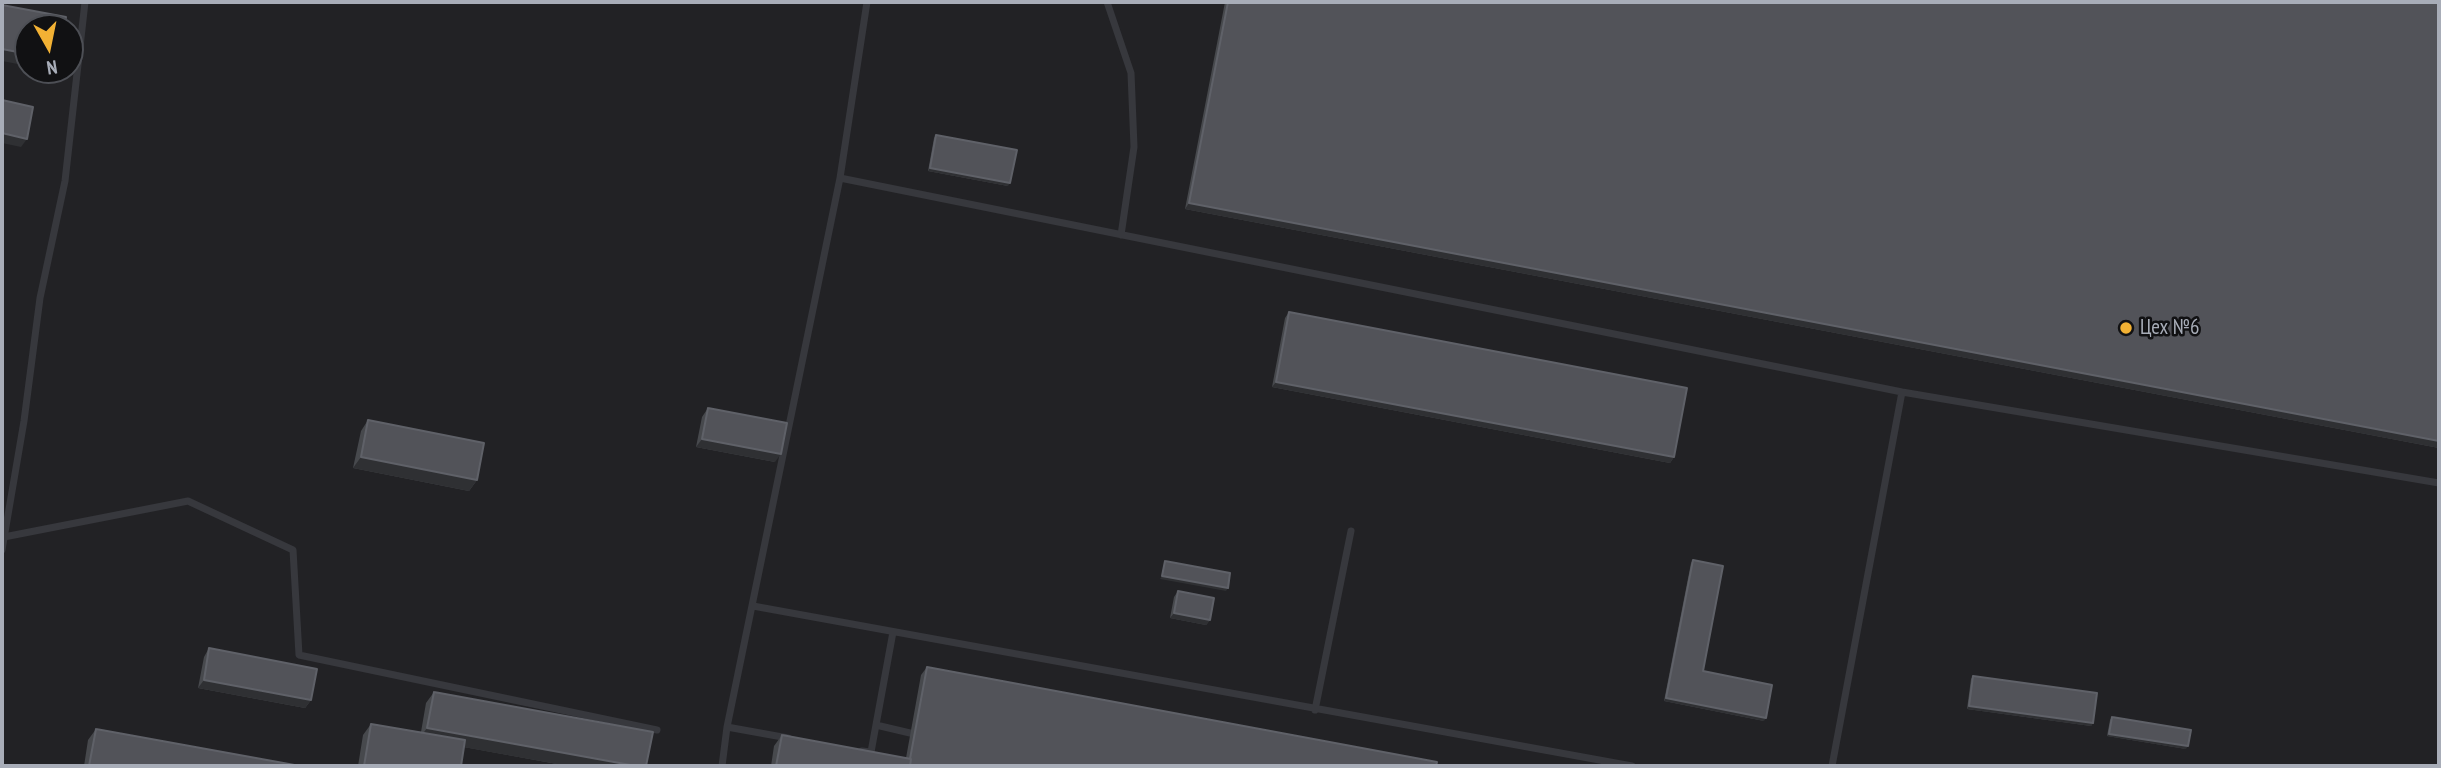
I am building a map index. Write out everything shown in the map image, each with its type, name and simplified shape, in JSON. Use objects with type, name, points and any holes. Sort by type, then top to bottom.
[{"type":"lane","points":[[2,550],[23,426],[40,298],[65,181],[85,2]]},
{"type":"lane","points":[[722,766],[727,727],[840,178],[867,2]]},
{"type":"lane","points":[[1107,2],[1131,73],[1134,146],[1121,235]]},
{"type":"lane","points":[[840,178],[1902,392],[2439,483]]},
{"type":"lane","points":[[1844,766],[1832,765],[1902,392]]},
{"type":"lane","points":[[4,537],[188,501],[293,550],[299,655],[657,730]]},
{"type":"lane","points":[[1315,710],[1350,531]]},
{"type":"lane","points":[[753,606],[1632,766]]},
{"type":"lane","points":[[858,750],[871,752],[893,632]]},
{"type":"lane","points":[[876,725],[911,733]]},
{"type":"lane","points":[[727,727],[792,739]]},
{"type":"shaded area","points":[[2,2],[2439,2],[2439,766],[2,766]]},
{"type":"building","name":"Цех №6","points":[[1228,2],[2439,2],[2439,441],[1189,203]]},
{"type":"building","points":[[2,5],[50,14],[14,14],[14,51],[2,49]]},
{"type":"building","points":[[2,100],[33,107],[27,139],[2,133]]},
{"type":"building","points":[[936,135],[1017,150],[1010,183],[930,168]]},
{"type":"building","points":[[1289,312],[1687,388],[1674,457],[1276,382]]},
{"type":"building","points":[[708,408],[787,423],[781,454],[702,439]]},
{"type":"building","points":[[368,420],[484,443],[477,480],[361,457]]},
{"type":"building","points":[[1693,560],[1723,566],[1703,671],[1772,685],[1766,718],[1666,698]]},
{"type":"building","points":[[1165,561],[1230,573],[1228,588],[1162,576]]},
{"type":"building","points":[[1178,591],[1214,598],[1210,620],[1174,613]]},
{"type":"building","points":[[209,648],[317,669],[311,700],[204,680]]},
{"type":"building","points":[[927,667],[1437,762],[1436,766],[910,766]]},
{"type":"building","points":[[1973,676],[2097,693],[2093,723],[1969,706]]},
{"type":"building","points":[[434,692],[653,732],[646,766],[427,728]]},
{"type":"building","points":[[2112,717],[2191,730],[2188,746],[2109,734]]},
{"type":"building","points":[[371,724],[465,740],[461,766],[364,766]]},
{"type":"building","points":[[96,729],[300,766],[89,766]]},
{"type":"building","points":[[782,735],[911,759],[910,766],[776,766]]},
{"type":"place","name":"Цех №6","points":[[2126,328]]}]
